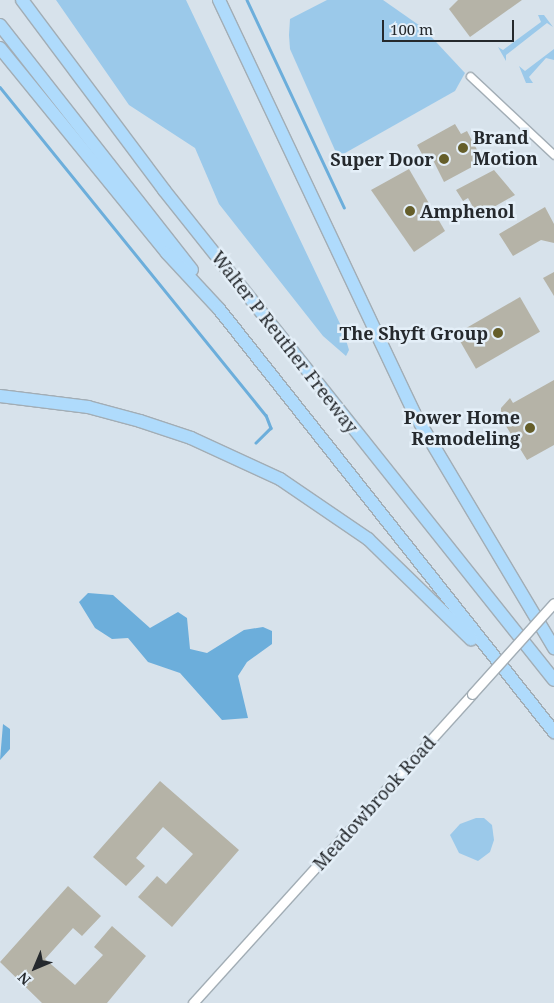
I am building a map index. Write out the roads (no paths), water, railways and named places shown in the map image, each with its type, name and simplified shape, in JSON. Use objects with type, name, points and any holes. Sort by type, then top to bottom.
[{"type":"highway","name":"Walter P Reuther Freeway","points":[[22,0],[152,174],[554,680]]},
{"type":"highway","points":[[219,0],[414,413],[554,648]]},
{"type":"highway","name":"Walter P Reuther Freeway","points":[[0,25],[141,200],[219,309]]},
{"type":"highway","points":[[0,48],[167,253],[219,309],[554,732]]},
{"type":"highway","points":[[0,396],[88,407],[140,420],[191,438],[280,479],[368,539],[503,668]]},
{"type":"street","points":[[470,76],[554,155]]},
{"type":"street","name":"Meadowbrook Road","points":[[194,1003],[554,603]]},
{"type":"waterway","points":[[247,0],[344,207]]},
{"type":"waterway","points":[[0,87],[266,415],[271,428],[256,443]]},
{"type":"place","name":"Brand Motion","points":[[463,148]]},
{"type":"place","name":"Super Door","points":[[444,159]]},
{"type":"place","name":"Amphenol","points":[[410,211]]},
{"type":"place","name":"The Shyft Group","points":[[498,333]]},
{"type":"place","name":"Power Home Remodeling","points":[[530,428]]}]
